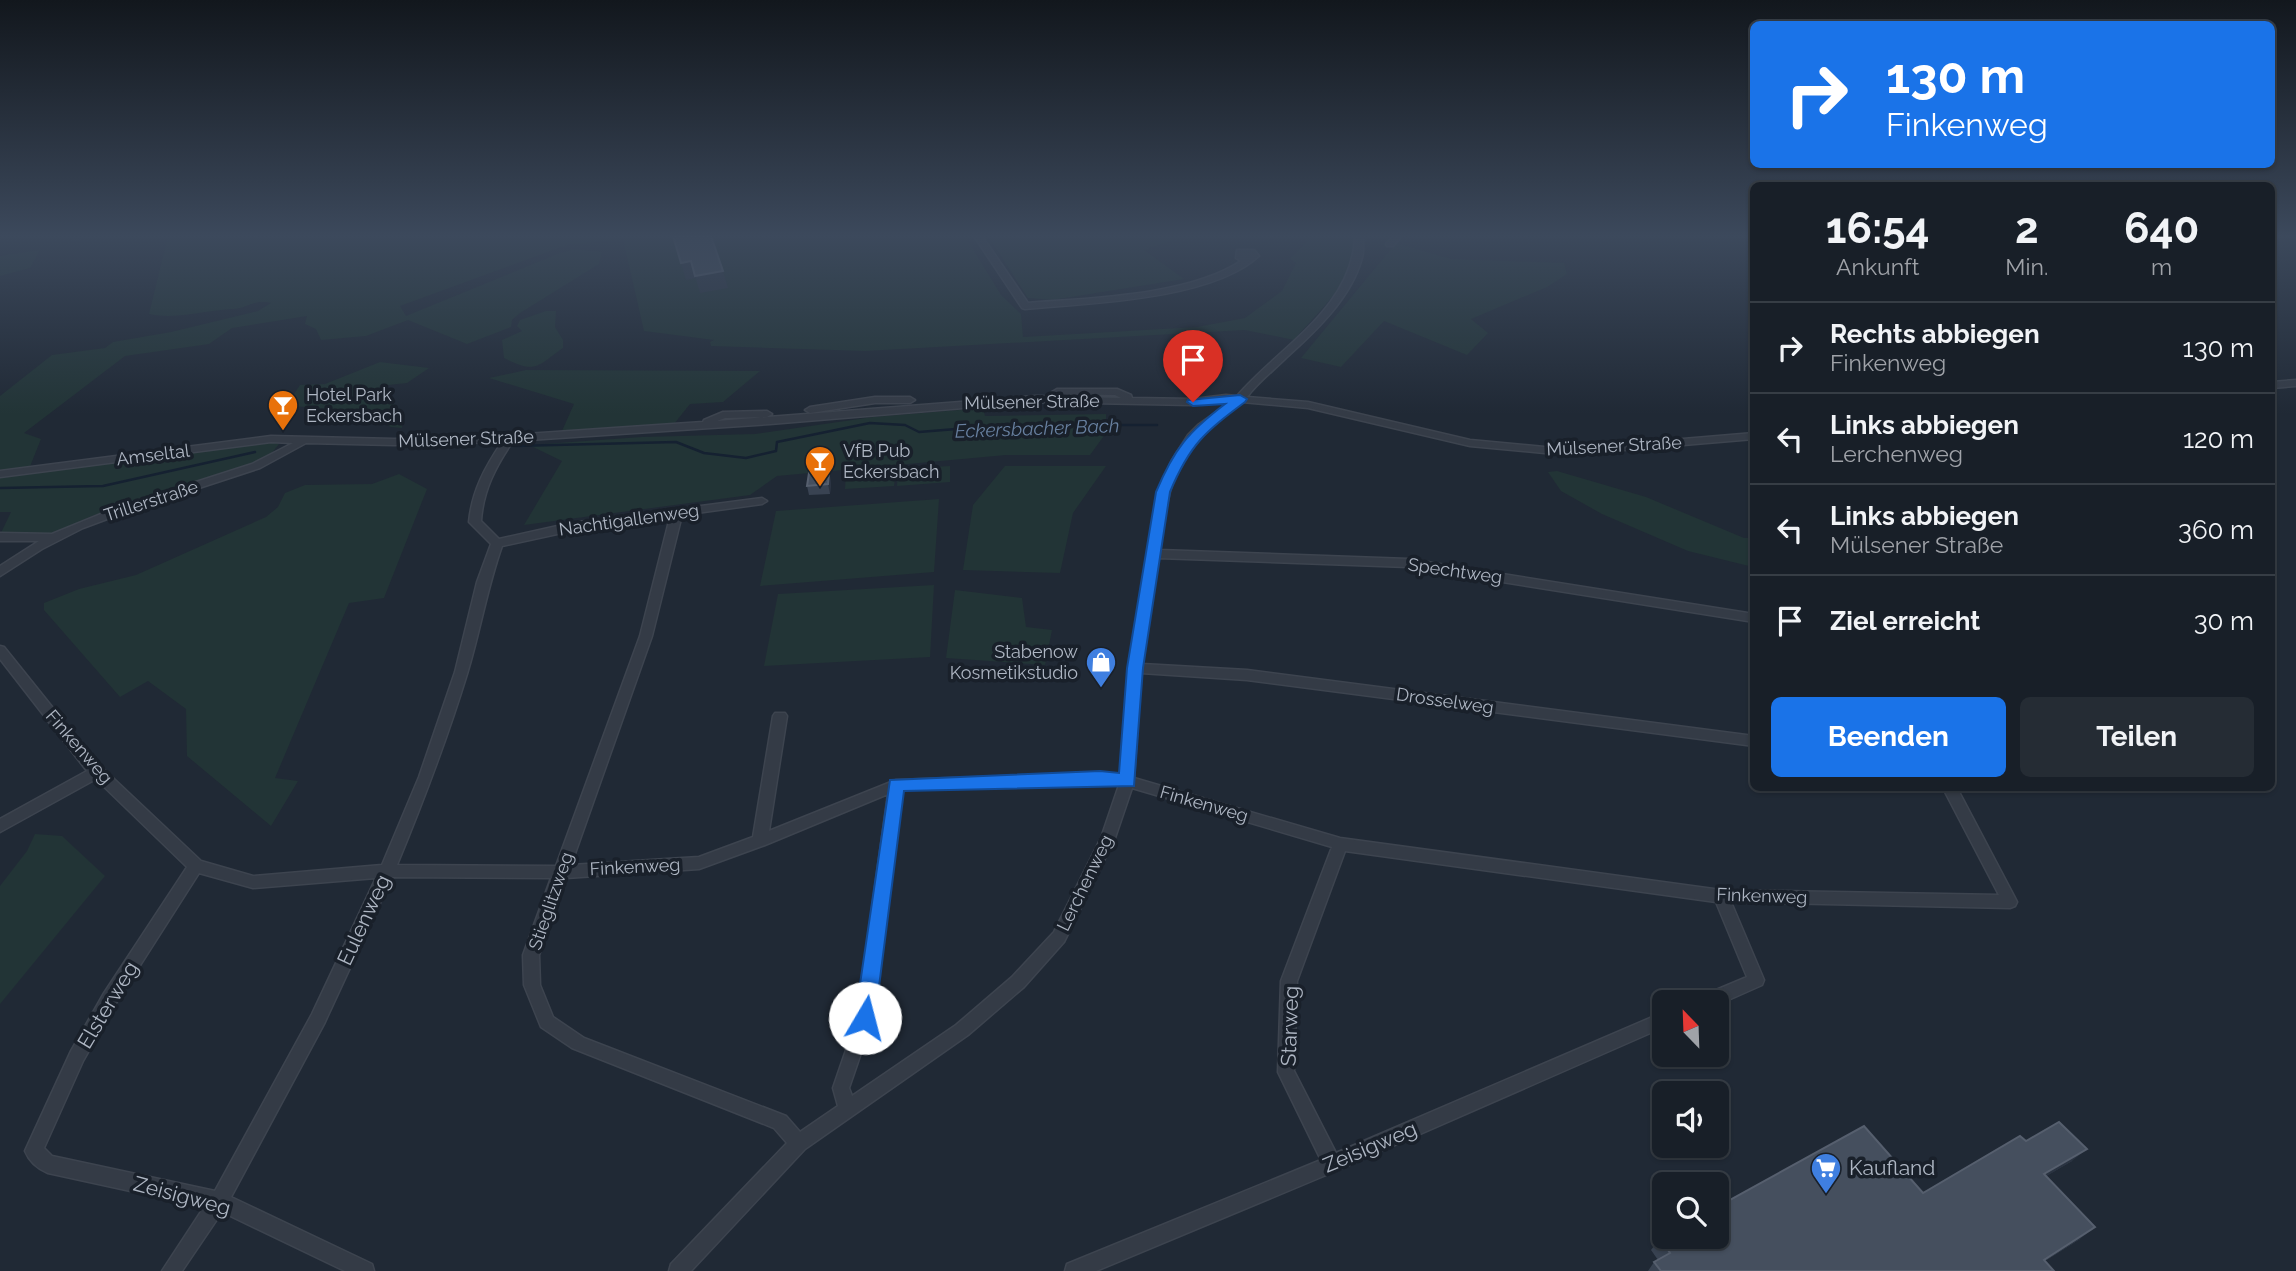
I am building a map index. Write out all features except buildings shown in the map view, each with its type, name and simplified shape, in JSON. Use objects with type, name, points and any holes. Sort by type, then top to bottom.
[{"type":"street","points":[[1018,295],[1025,306],[1112,295]]},
{"type":"street","name":"Lerchenweg","points":[[678,1271],[799,1143],[962,1030],[1018,982],[1059,937],[1108,838],[1127,781],[1135,668],[1163,492],[1174,465],[1196,432],[1240,399],[1251,384],[1292,351],[1337,295]]},
{"type":"street","points":[[2275,386],[2296,383]]},
{"type":"street","name":"Mülsener Straße","points":[[306,438],[419,442],[510,438],[1036,399],[1193,402],[1240,399],[1308,405],[1433,436],[1539,451],[1565,452],[1750,436]]},
{"type":"street","points":[[690,418],[708,422]]},
{"type":"street","name":"Amseltal","points":[[0,474],[271,439],[306,438]]},
{"type":"street","name":"Trillerstraße","points":[[0,572],[20,555],[54,537],[164,495],[241,473],[284,455],[306,438]]},
{"type":"street","points":[[497,543],[475,522],[475,501],[483,479],[510,438]]},
{"type":"street","name":"Nachtigallenweg","points":[[497,543],[571,527],[762,501]]},
{"type":"street","name":"Stieglitzweg","points":[[677,512],[646,636],[531,955],[532,985],[547,1021],[578,1044],[780,1122],[799,1143]]},
{"type":"street","points":[[0,537],[54,537]]},
{"type":"street","name":"Eulenweg","points":[[171,1271],[219,1201],[318,1018],[387,872],[426,777],[452,698],[493,548],[497,543]]},
{"type":"street","name":"Spechtweg","points":[[1154,554],[1408,564],[1750,617]]},
{"type":"street","name":"Finkenweg","points":[[0,650],[97,772],[196,866],[253,882],[387,872],[560,872],[699,863],[761,841],[896,785],[1100,778],[1127,781],[1340,844],[1721,896],[2010,902],[1952,791]]},
{"type":"street","name":"Drosselweg","points":[[1135,668],[1247,675],[1750,740]]},
{"type":"street","points":[[761,841],[780,716]]},
{"type":"street","points":[[0,826],[97,772]]},
{"type":"street","points":[[848,1109],[841,1088],[865,1018],[896,785]]},
{"type":"street","name":"Starweg","points":[[1332,1164],[1286,1072],[1289,981],[1340,844]]},
{"type":"street","name":"Elsterweg","points":[[34,1151],[90,1033],[196,866]]},
{"type":"street","points":[[1721,896],[1756,979],[1729,991]]},
{"type":"street","name":"Zeisigweg","points":[[1074,1271],[1332,1164],[1652,1025]]},
{"type":"street","name":"Zeisigweg","points":[[34,1151],[48,1164],[219,1201],[365,1271]]},
{"type":"shaded area","points":[[154,295],[429,295],[400,306],[406,316],[457,295],[549,295],[520,313],[512,320],[511,327],[467,344],[408,320],[366,336],[321,340],[316,329],[305,324],[307,316],[232,328],[209,344],[125,356],[24,433],[41,439],[27,474],[269,442],[279,444],[271,454],[239,470],[92,516],[51,534],[0,535],[11,512],[0,512],[0,396],[52,355],[105,348],[113,342],[171,332],[258,311],[271,303],[260,302],[238,308],[180,315],[149,314]]},
{"type":"shaded area","points":[[636,295],[1001,295],[1021,314],[1023,337],[1197,327],[1245,318],[1276,295],[1332,295],[1294,340],[1245,330],[865,351],[711,346],[710,342],[714,340],[644,331]]},
{"type":"shaded area","points":[[1026,295],[1081,295],[1052,300],[1028,298]]},
{"type":"shaded area","points":[[1353,295],[1527,295],[1471,319],[1488,333],[1467,355],[1384,321],[1341,367],[1301,358]]},
{"type":"shaded area","points":[[546,311],[556,311],[555,327],[563,340],[563,348],[542,363],[531,367],[504,358],[502,340],[522,331],[517,326],[520,320]]},
{"type":"shaded area","points":[[380,362],[429,368],[407,383],[379,386],[402,414],[402,428],[391,427],[363,412],[293,406],[292,397],[300,385],[325,384]]},
{"type":"shaded area","points":[[526,370],[760,371],[723,402],[690,404],[674,424],[562,431],[574,404],[489,378]]},
{"type":"shaded area","points":[[983,408],[985,416],[1106,414],[1106,433],[1090,455],[1006,455],[777,476],[750,495],[524,525],[562,461],[529,445],[642,437],[755,434],[873,417]]},
{"type":"shaded area","points":[[950,466],[950,482],[897,486],[898,469]]},
{"type":"shaded area","points":[[1005,466],[1106,466],[1073,513],[1060,573],[963,570],[973,505]]},
{"type":"shaded area","points":[[896,470],[894,486],[845,489],[846,472]]},
{"type":"shaded area","points":[[1557,471],[1646,497],[1744,538],[1750,538],[1750,566],[1688,551],[1602,514],[1561,491],[1548,472]]},
{"type":"shaded area","points":[[399,474],[427,489],[384,598],[349,603],[275,778],[298,781],[271,826],[187,756],[186,709],[148,681],[120,697],[44,610],[44,603],[79,589],[136,575],[266,517],[278,507],[285,493],[305,485],[372,484]]},
{"type":"shaded area","points":[[939,499],[934,572],[760,586],[776,511]]},
{"type":"shaded area","points":[[934,585],[930,657],[764,666],[778,594]]},
{"type":"shaded area","points":[[955,590],[1022,598],[1026,627],[1052,630],[1045,665],[946,658]]},
{"type":"shaded area","points":[[35,834],[62,836],[105,876],[0,1004],[0,886],[27,851]]},
{"type":"waterway","name":"Eckersbacher Bach","points":[[514,446],[676,442],[704,453],[746,458],[776,451],[777,442],[870,423],[905,425],[919,432],[1006,425],[1157,425]]},
{"type":"waterway","name":"Eckersbacher Bach","points":[[0,488],[103,486],[255,452]]},
{"type":"place","name":"Hotel Park Eckersbach","points":[[283,432]]},
{"type":"place","name":"VfB Pub Eckersbach","points":[[820,488]]},
{"type":"place","name":"Stabenow Kosmetikstudio","points":[[1101,689]]},
{"type":"place","name":"Kaufland","points":[[1826,1195]]},
{"type":"route","points":[[865,1018],[896,785],[1100,778],[1127,781],[1135,668],[1163,492],[1174,465],[1196,432],[1240,399],[1193,402]]}]
